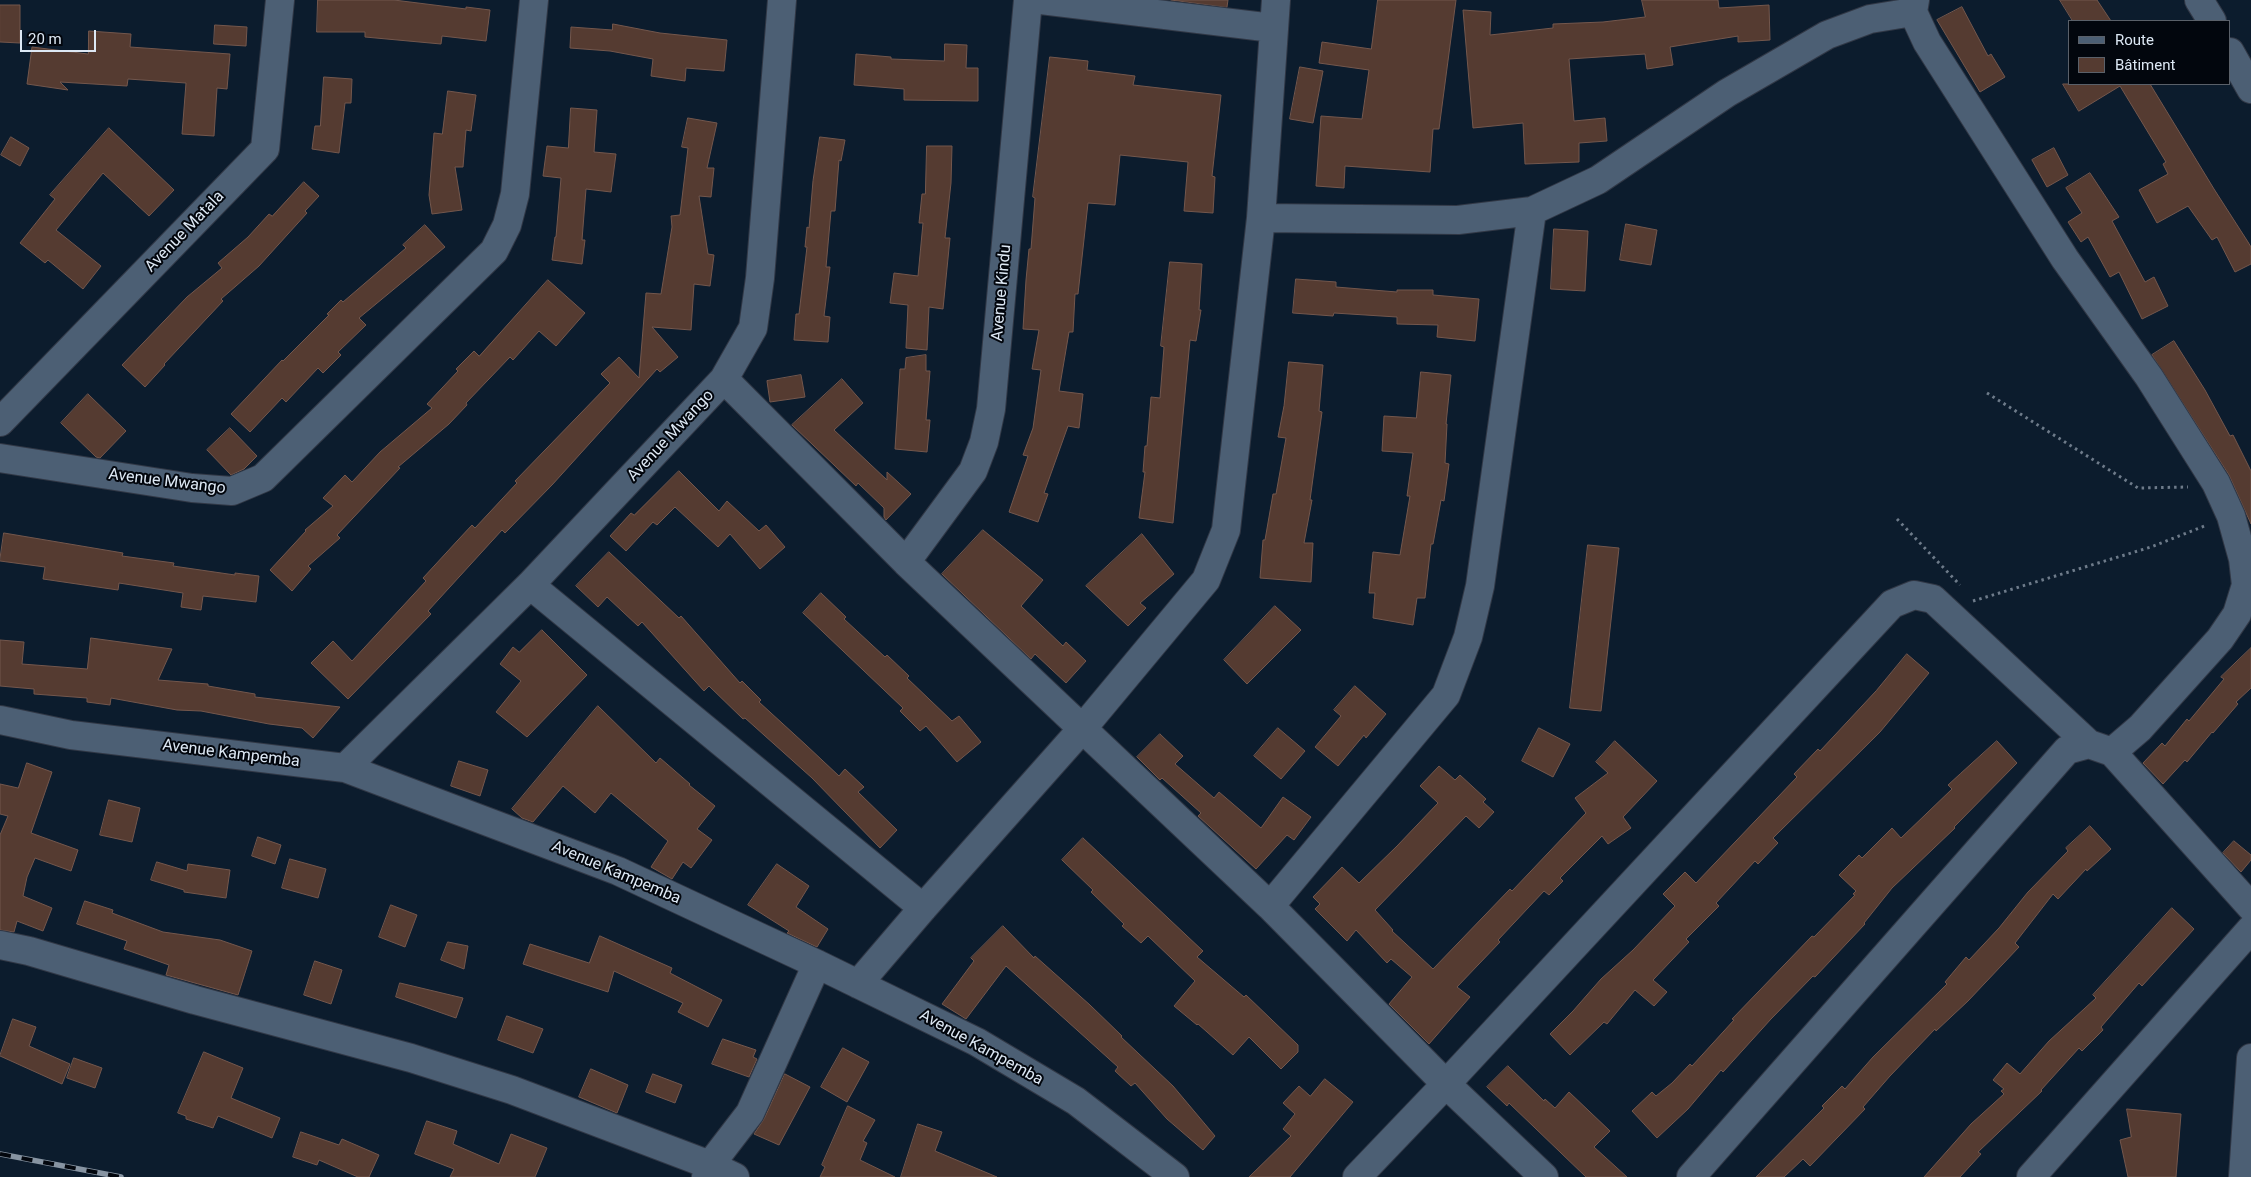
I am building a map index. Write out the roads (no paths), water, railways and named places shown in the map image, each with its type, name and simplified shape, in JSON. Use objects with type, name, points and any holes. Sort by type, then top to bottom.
[{"type":"street","name":"Avenue Matala","points":[[0,422],[265,149],[280,0]]},
{"type":"street","name":"Avenue Mwango","points":[[0,458],[192,488],[232,491],[263,478],[494,251],[507,225],[515,194],[534,0]]},
{"type":"street","name":"Avenue Mwango","points":[[345,768],[530,585],[724,380],[752,328],[760,278],[782,0]]},
{"type":"street","name":"Avenue Kindu","points":[[906,562],[973,471],[984,442],[992,409],[1028,0]]},
{"type":"street","points":[[1042,0],[1273,28]]},
{"type":"street","points":[[858,984],[922,908],[1082,729],[1206,580],[1226,530],[1261,218],[1276,0]]},
{"type":"street","points":[[2199,0],[2211,20]]},
{"type":"street","points":[[1261,218],[1458,220],[1532,211],[1598,180],[1727,93],[1828,35],[1870,19],[1914,6],[1927,42],[2065,259],[2149,376],[2216,483],[2231,516],[2243,559],[2246,585],[2238,614],[2220,640],[2140,728],[2100,748],[2067,750],[1691,1177]]},
{"type":"street","points":[[2231,54],[2251,89]]},
{"type":"street","points":[[1270,906],[1446,695],[1468,637],[1480,586],[1532,211]]},
{"type":"street","points":[[724,380],[906,562],[1270,906],[1446,1084],[1544,1177]]},
{"type":"street","points":[[530,585],[922,908]]},
{"type":"street","points":[[1357,1177],[1446,1084],[1892,604],[1914,596],[1933,600],[2100,748],[2251,907]]},
{"type":"street","name":"Avenue Kampemba","points":[[0,720],[71,735],[345,768],[618,871],[817,964],[976,1042],[1076,1100],[1175,1177]]},
{"type":"street","points":[[2031,1177],[2251,929]]},
{"type":"street","points":[[0,945],[29,951],[195,1000],[412,1058],[512,1090],[708,1171],[735,1177]]},
{"type":"street","points":[[708,1171],[750,1113],[817,964]]},
{"type":"street","points":[[2243,1177],[2251,1058]]},
{"type":"railway","points":[[0,1154],[121,1177]]}]
